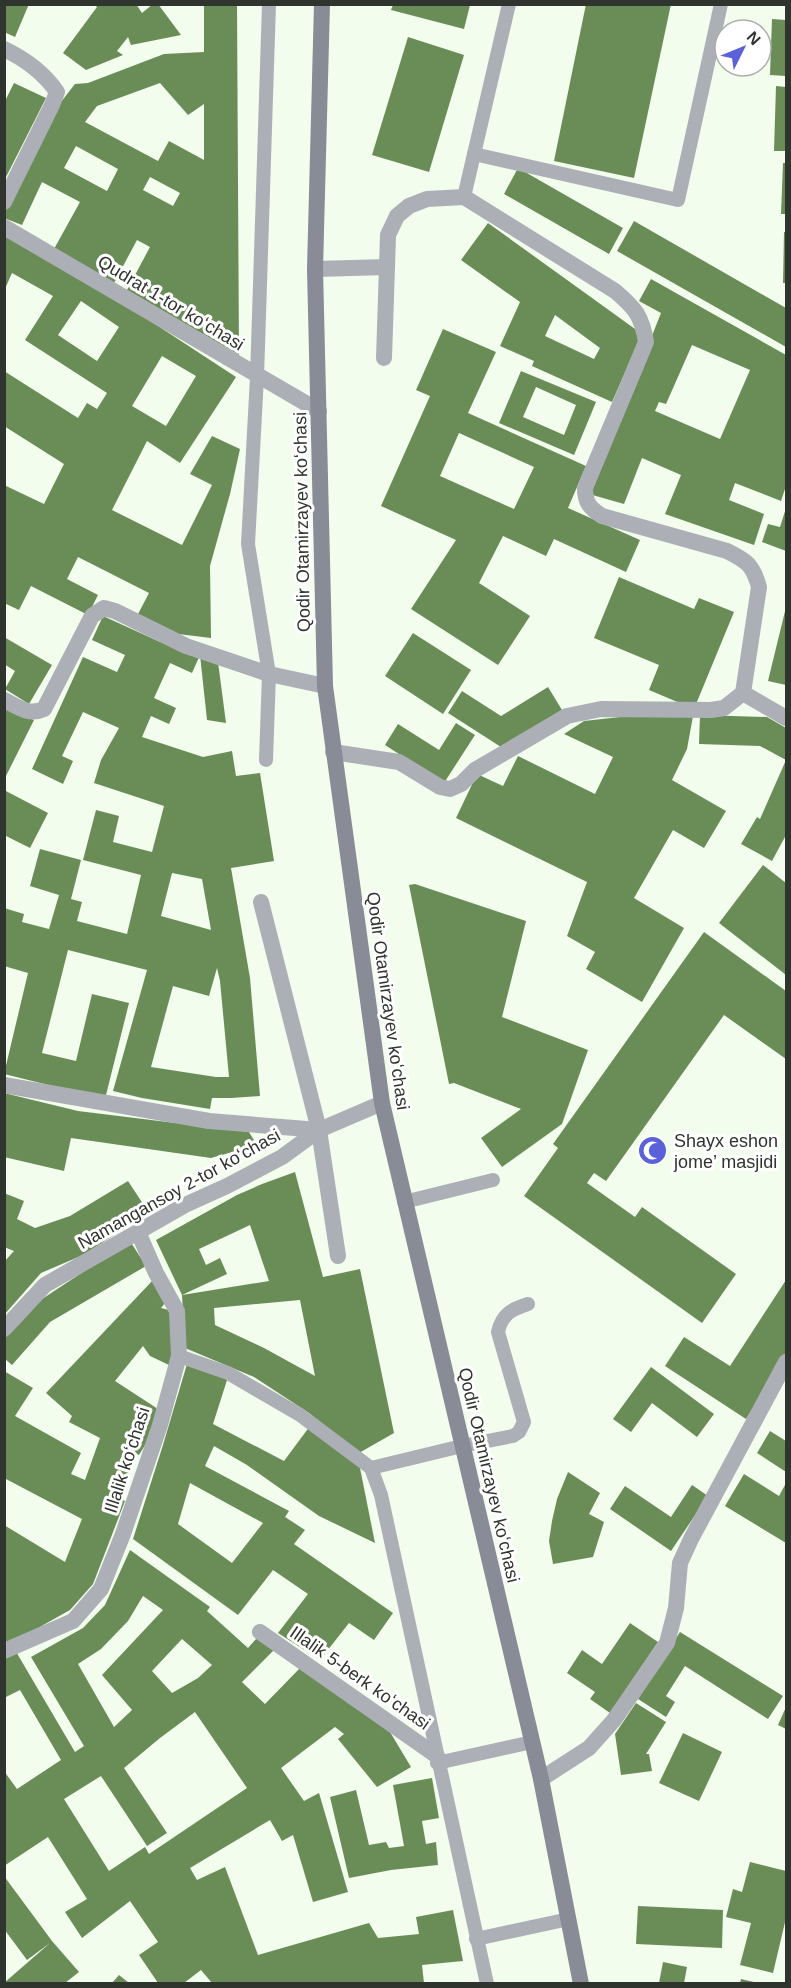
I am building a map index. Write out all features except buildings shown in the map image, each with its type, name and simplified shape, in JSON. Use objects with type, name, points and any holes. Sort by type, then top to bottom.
[{"type":"main road","name":"Qodir Otamirzayev koʻchasi","points":[[322,4],[315,269],[325,686],[333,752],[382,1103],[541,1779],[581,1983]]},
{"type":"street","points":[[4,50],[20,57],[50,81],[57,92],[4,202]]},
{"type":"street","points":[[333,752],[399,762],[440,788],[450,789],[461,784],[475,770],[567,716],[601,709],[711,710],[724,708],[743,693],[759,587],[755,573],[745,561],[727,551],[602,516],[590,508],[585,500],[585,488],[646,342],[643,324],[634,306],[615,291],[464,197],[427,199],[409,206],[397,216],[388,236],[384,358]]},
{"type":"street","name":"Qudrat 1-tor koʻchasi","points":[[4,227],[257,377],[319,411]]},
{"type":"street","points":[[315,269],[387,267]]},
{"type":"street","points":[[4,700],[25,711],[36,713],[44,710],[92,616],[104,608],[115,611],[186,646],[270,674],[325,686]]},
{"type":"street","points":[[743,693],[786,718]]},
{"type":"street","points":[[261,902],[319,1130],[338,1256]]},
{"type":"street","name":"Namangansoy 2-tor koʻchasi","points":[[4,1085],[208,1121],[319,1130]]},
{"type":"street","name":"Namangansoy 2-tor koʻchasi","points":[[4,1329],[45,1285],[185,1204],[227,1186],[282,1157],[319,1130],[382,1103]]},
{"type":"street","name":"Illalik koʻchasi","points":[[4,1651],[73,1621],[101,1589],[123,1534],[160,1425],[179,1356],[177,1311],[156,1273],[138,1232]]},
{"type":"street","points":[[541,1779],[589,1748],[614,1720],[667,1644],[676,1608],[680,1563],[786,1362]]},
{"type":"street","name":"Illalik 5-berk koʻchasi","points":[[260,1632],[437,1759]]},
{"type":"lane","points":[[266,760],[270,674],[248,544],[257,377],[269,4]]},
{"type":"lane","points":[[464,197],[509,4]]},
{"type":"lane","points":[[474,154],[678,200],[722,4]]},
{"type":"lane","points":[[404,1203],[493,1180]]},
{"type":"lane","points":[[371,1468],[513,1436],[519,1432],[524,1422],[498,1332],[500,1322],[506,1314],[528,1304]]},
{"type":"lane","points":[[179,1356],[228,1373],[300,1415],[371,1468],[381,1496],[487,1983]]},
{"type":"lane","points":[[437,1759],[532,1742]]},
{"type":"lane","points":[[476,1939],[569,1919]]},
{"type":"place","name":"Shayx eshon jome’ masjidi","points":[[653,1151]]}]
